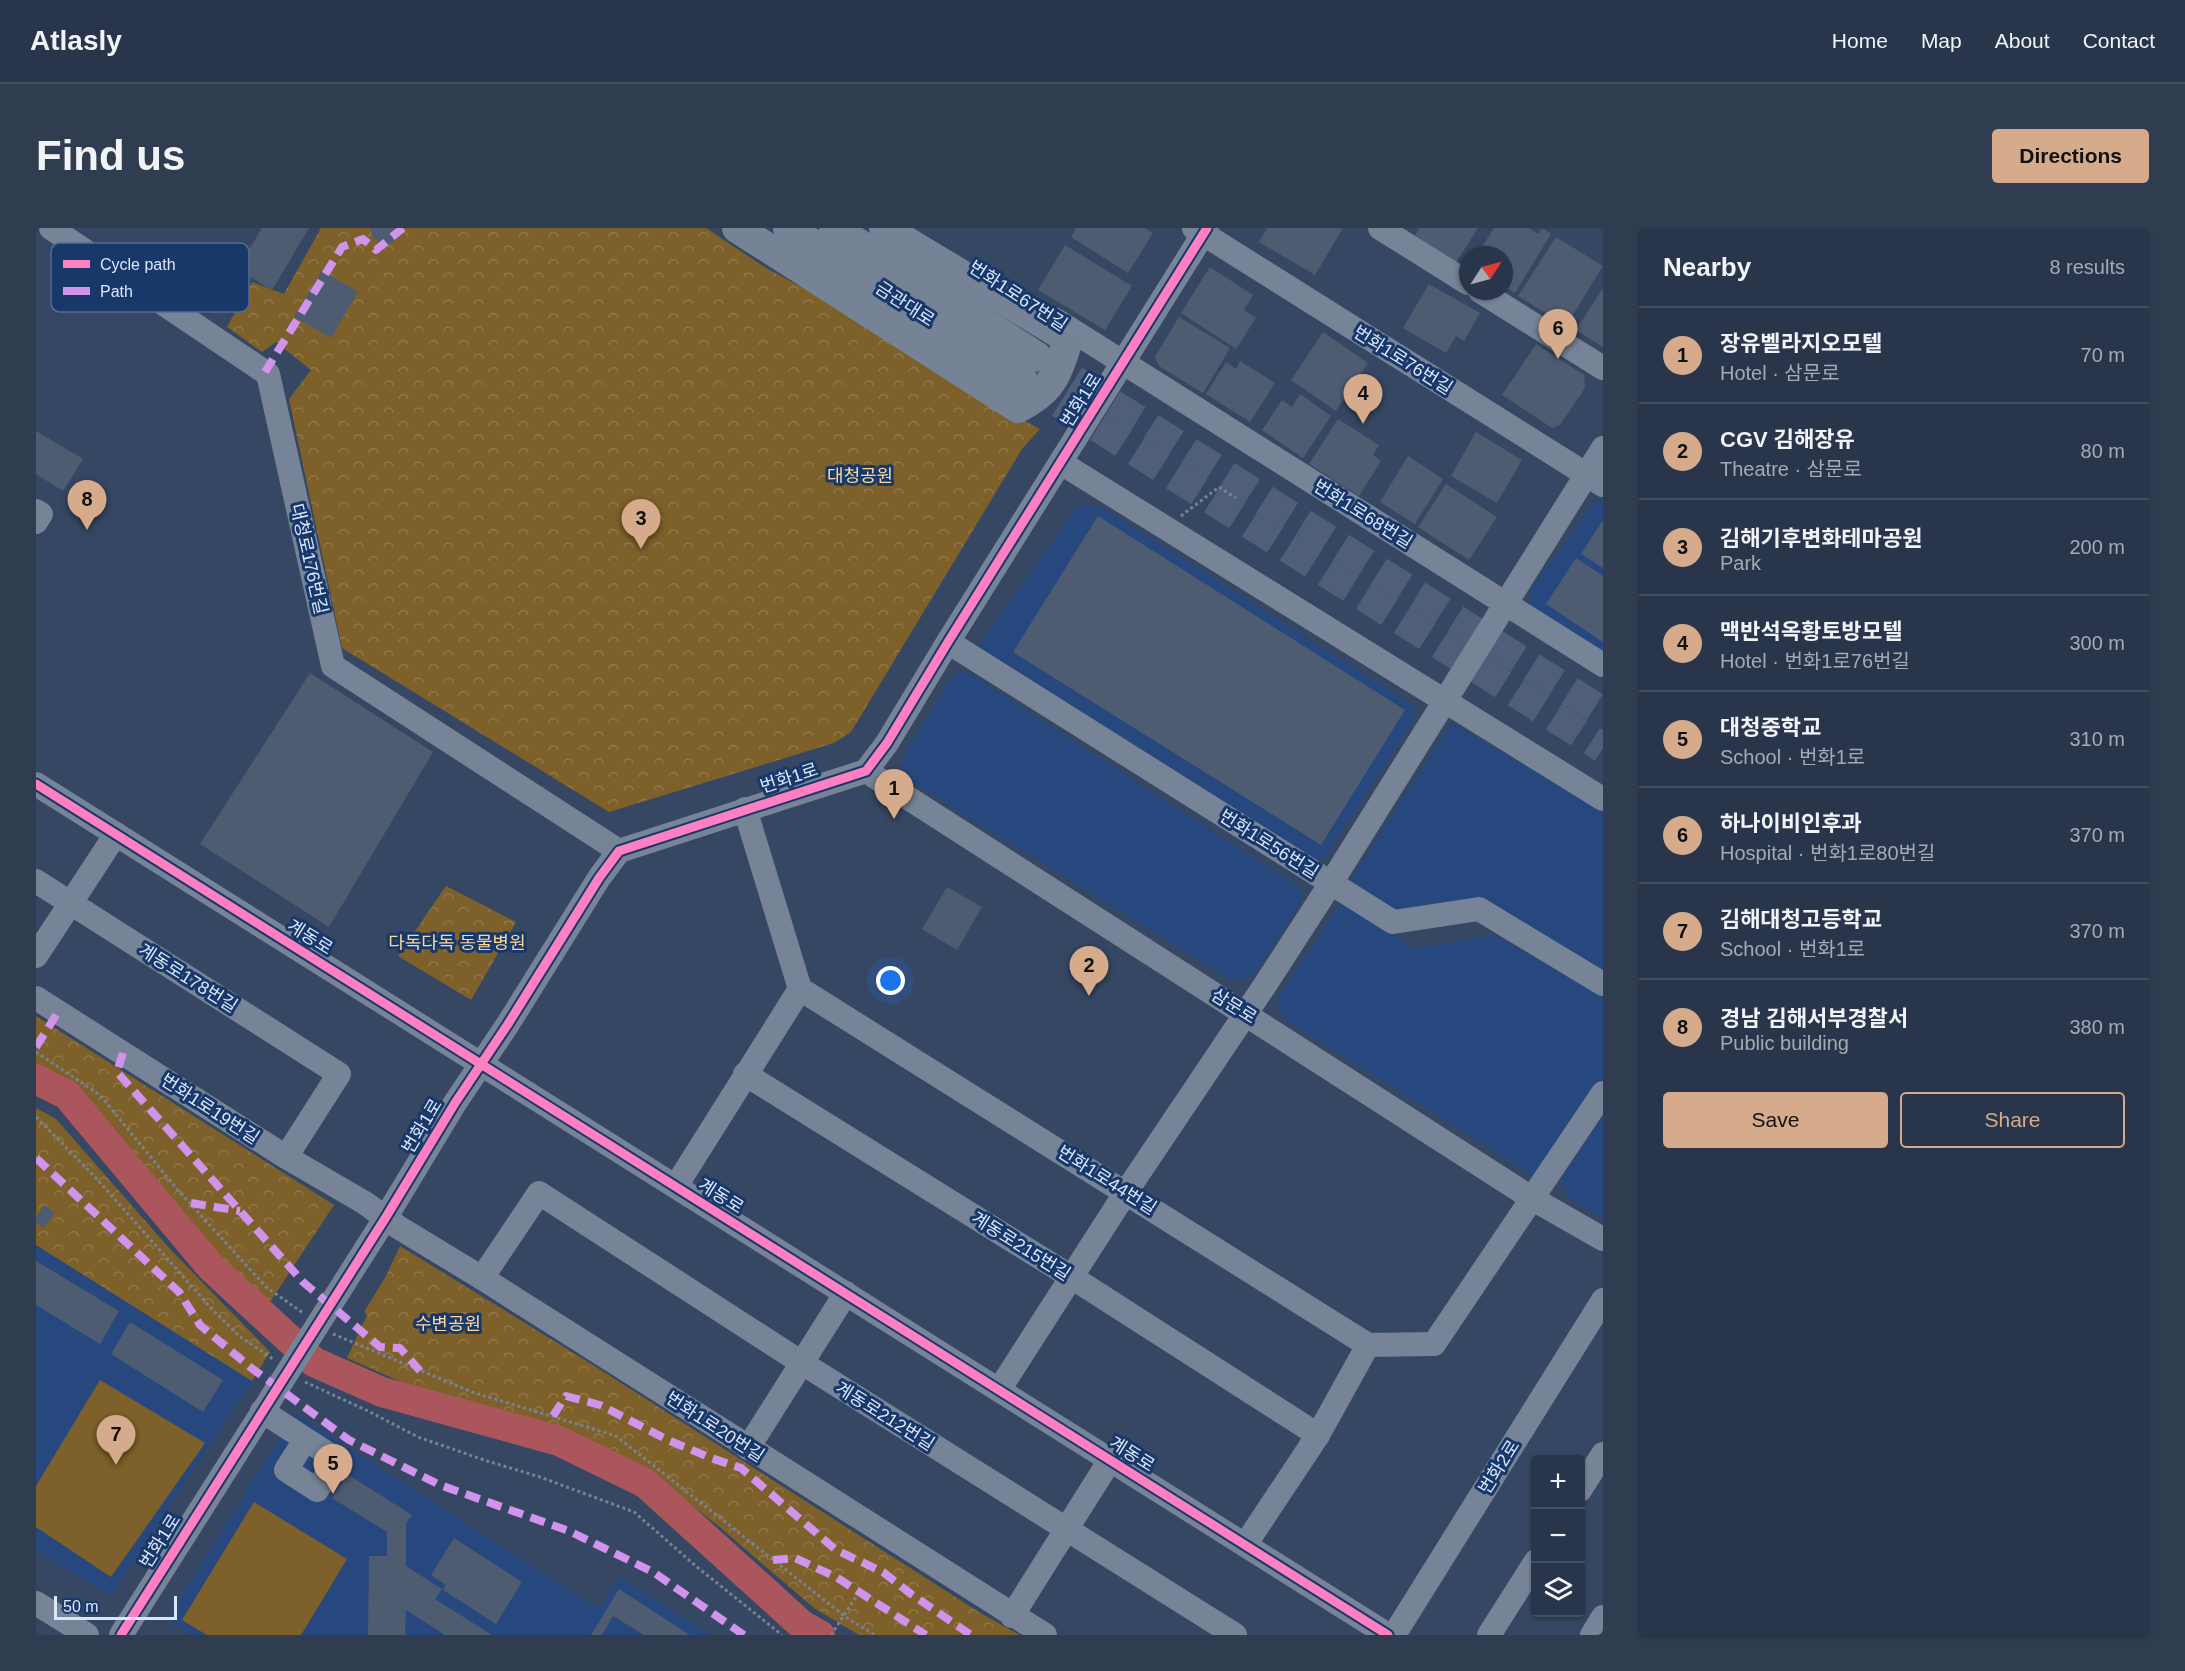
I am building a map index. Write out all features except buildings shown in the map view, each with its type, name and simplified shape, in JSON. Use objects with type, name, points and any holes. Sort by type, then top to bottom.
[{"type":"main road","points":[[738,228],[1018,408],[1032,401],[1051,385],[1062,362],[1067,343],[1060,334],[884,228]]},
{"type":"main road","name":"금관대로","points":[[788,228],[1029,368],[834,228]]},
{"type":"street","name":"대청로176번길","points":[[51,228],[73,243]]},
{"type":"street","name":"번화1로67번길","points":[[913,228],[1123,364]]},
{"type":"street","points":[[1380,228],[1459,277]]},
{"type":"street","name":"번화1로","points":[[121,1635],[599,878],[619,851],[866,771],[887,743],[1123,364],[1202,230]]},
{"type":"street","name":"번화1로76번길","points":[[1202,230],[1595,480]]},
{"type":"street","points":[[1494,300],[1603,368]]},
{"type":"street","name":"대청로176번길","points":[[176,312],[268,374],[333,666],[619,851]]},
{"type":"street","name":"번화1로68번길","points":[[1123,364],[1603,665]]},
{"type":"street","points":[[999,1390],[1073,1278],[1126,1192],[1331,883],[1507,604],[1595,480],[1603,448]]},
{"type":"street","points":[[1061,462],[1603,799]]},
{"type":"street","points":[[36,511],[41,514],[36,522]]},
{"type":"street","name":"번화1로56번길","points":[[948,642],[1393,922],[1479,909],[1603,984]]},
{"type":"street","name":"삼문로","points":[[866,771],[1533,1198],[1603,1239]]},
{"type":"street","name":"계동로","points":[[36,784],[1388,1635]]},
{"type":"street","points":[[676,1186],[800,989],[745,809]]},
{"type":"street","points":[[36,956],[116,834]]},
{"type":"street","name":"계동로178번길","points":[[36,881],[339,1074],[286,1157]]},
{"type":"street","name":"번화1로44번길","points":[[800,989],[1368,1345]]},
{"type":"street","name":"번화1로19번길","points":[[36,998],[286,1157],[386,1217]]},
{"type":"street","name":"계동로215번길","points":[[745,1074],[1073,1278],[1318,1435]]},
{"type":"street","points":[[1245,1545],[1318,1435],[1368,1345],[1434,1344],[1603,1093]]},
{"type":"street","name":"계동로212번길","points":[[482,1278],[538,1193],[1066,1531],[1235,1635]]},
{"type":"street","name":"번화1로20번길","points":[[386,1217],[398,1227],[1044,1635]]},
{"type":"street","points":[[748,1448],[846,1293]]},
{"type":"street","name":"번화2로","points":[[1394,1635],[1603,1300]]},
{"type":"street","points":[[264,1407],[305,1440]]},
{"type":"street","points":[[1585,1483],[1603,1454]]},
{"type":"street","points":[[1012,1616],[1110,1460]]},
{"type":"street","points":[[1489,1635],[1535,1563]]},
{"type":"street","points":[[36,1603],[87,1635]]},
{"type":"street","points":[[1592,1635],[1603,1617]]},
{"type":"path","points":[[1167,528],[1219,487],[1236,498]]},
{"type":"path","points":[[36,1052],[100,1095],[176,1188],[266,1287],[311,1319]]},
{"type":"path","points":[[36,1117],[95,1177],[211,1308],[239,1336],[274,1360]]},
{"type":"path","points":[[328,1331],[347,1342],[472,1392],[616,1436],[847,1618],[875,1635]]},
{"type":"path","points":[[301,1379],[418,1437],[540,1477],[634,1512],[697,1567],[782,1635]]},
{"type":"path","points":[[831,1635],[860,1591]]},
{"type":"shaded area","points":[[1597,500],[1603,500],[1603,654],[1534,611],[1530,602],[1531,588]]},
{"type":"shaded area","points":[[1078,505],[1103,508],[1412,705],[1416,717],[1326,856],[1312,864],[978,648]]},
{"type":"shaded area","points":[[965,671],[1299,887],[1303,899],[1255,973],[1245,980],[1231,980],[905,778],[902,765],[908,749],[953,676]]},
{"type":"shaded area","points":[[1452,723],[1603,812],[1603,971],[1502,909],[1419,924],[1353,887],[1353,876]]},
{"type":"shaded area","points":[[1345,905],[1408,945],[1418,948],[1495,935],[1603,997],[1603,1089],[1537,1178],[1283,1018],[1277,1002],[1283,989],[1336,909]]},
{"type":"shaded area","points":[[1603,1116],[1603,1219],[1568,1198],[1561,1179]]},
{"type":"shaded area","points":[[36,1245],[252,1381],[110,1596],[36,1550]]},
{"type":"shaded area","points":[[295,1413],[599,1609],[620,1577],[710,1635],[190,1635],[167,1620]]},
{"type":"green space","name":"대청공원","points":[[321,228],[706,228],[766,268],[870,324],[973,393],[1040,429],[1022,449],[851,732],[834,743],[609,812],[342,648],[289,399],[311,370],[276,342],[262,352],[227,327],[235,312],[249,312],[249,287],[252,282],[284,294]]},
{"type":"green space","name":"다독다독 동물병원","points":[[446,886],[516,922],[471,1000],[398,956]]},
{"type":"green space","points":[[36,1016],[334,1205],[270,1302],[215,1256],[78,1091],[36,1064]]},
{"type":"green space","points":[[36,1108],[56,1119],[170,1249],[270,1352],[252,1381],[36,1245]]},
{"type":"green space","name":"수변공원","points":[[400,1246],[593,1365],[982,1614],[1020,1635],[859,1635],[814,1608],[716,1524],[639,1466],[578,1442],[433,1396],[347,1358],[367,1315],[364,1312],[386,1276]]},
{"type":"green space","points":[[100,1380],[205,1443],[111,1577],[36,1527],[36,1486]]},
{"type":"green space","points":[[254,1502],[347,1559],[301,1635],[207,1635],[182,1620]]},
{"type":"waterway","points":[[36,1079],[67,1095],[210,1266],[314,1362],[382,1392],[559,1441],[645,1483],[802,1625],[820,1635]]},
{"type":"tunnel","points":[[1036,356],[1603,712]]},
{"type":"tunnel","points":[[1022,379],[1603,748]]},
{"type":"marked path","points":[[265,372],[342,247],[363,239],[376,250],[403,228]]},
{"type":"marked path","points":[[36,1047],[58,1012]]},
{"type":"marked path","points":[[123,1053],[117,1072],[303,1282],[380,1347],[400,1348],[420,1371]]},
{"type":"marked path","points":[[36,1158],[179,1292],[200,1325],[250,1367],[349,1440],[440,1485],[569,1531],[653,1572],[744,1635]]},
{"type":"marked path","points":[[191,1203],[240,1211]]},
{"type":"marked path","points":[[553,1416],[566,1396],[600,1405],[668,1440],[741,1468],[836,1550],[883,1572],[971,1635]]},
{"type":"marked path","points":[[773,1560],[795,1558],[836,1577],[926,1635]]},
{"type":"cycle path","points":[[121,1635],[386,1217],[455,1103],[508,1024],[599,878],[619,851],[866,771],[887,743],[1207,228]]},
{"type":"cycle path","points":[[36,784],[1388,1635]]},
{"type":"place","name":"하나이비인후과","points":[[1558,359]]},
{"type":"place","name":"맥반석옥황토방모텔","points":[[1363,424]]},
{"type":"place","name":"경남 김해서부경찰서","points":[[87,530]]},
{"type":"place","name":"김해기후변화테마공원","points":[[641,549]]},
{"type":"place","name":"장유벨라지오모텔","points":[[894,819]]},
{"type":"place","name":"CGV 김해장유","points":[[1089,996]]},
{"type":"place","name":"김해대청고등학교","points":[[116,1465]]},
{"type":"place","name":"대청중학교","points":[[333,1494]]}]
